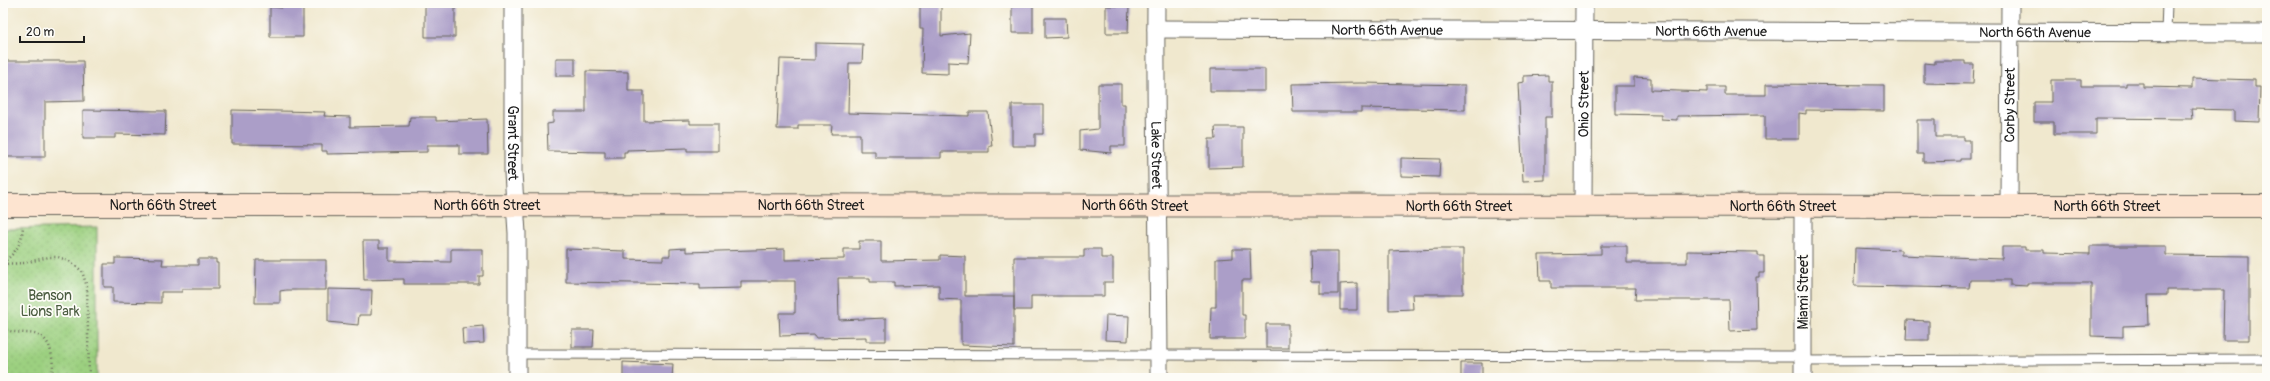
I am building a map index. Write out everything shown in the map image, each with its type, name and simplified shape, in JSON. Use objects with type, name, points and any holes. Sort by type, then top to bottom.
[{"type":"street","name":"Grant Street","points":[[513,3],[513,173],[517,233],[517,378]]},
{"type":"street","name":"Lake Street","points":[[1156,3],[1159,378]]},
{"type":"street","name":"Ohio Street","points":[[1583,206],[1584,3]]},
{"type":"street","name":"Corby Street","points":[[2008,206],[2011,32],[2010,3]]},
{"type":"street","name":"North 66th Avenue","points":[[1156,28],[2267,33]]},
{"type":"street","name":"North 66th Street","points":[[3,206],[2267,206]]},
{"type":"street","name":"Miami Street","points":[[1803,206],[1803,378]]},
{"type":"lane","points":[[2166,33],[2167,3]]},
{"type":"lane","points":[[517,354],[1159,358],[1360,355],[1480,358],[2267,359]]},
{"type":"path","points":[[3,264],[15,254],[21,243],[23,226]]},
{"type":"path","points":[[3,264],[24,263],[49,257],[58,257],[68,260],[82,271],[87,287],[89,378]]},
{"type":"path","points":[[3,328],[10,331],[28,332],[43,339],[52,354],[53,373],[49,378]]},
{"type":"green space","name":"Benson Lions Park","points":[[97,227],[97,378],[3,378],[3,229]]},
{"type":"building","points":[[282,3],[303,3],[303,37],[270,37],[270,7],[282,8]]},
{"type":"building","points":[[425,3],[455,3],[455,37],[425,37]]},
{"type":"building","points":[[920,3],[941,3],[941,36],[970,33],[968,63],[948,62],[948,74],[922,73],[923,29],[920,29]]},
{"type":"building","points":[[1012,3],[1033,3],[1033,33],[1012,33]]},
{"type":"building","points":[[1106,6],[1129,6],[1128,33],[1106,33]]},
{"type":"building","points":[[1045,18],[1066,18],[1067,37],[1045,38]]},
{"type":"building","points":[[815,43],[863,44],[862,63],[849,63],[848,113],[969,116],[969,112],[988,112],[992,146],[989,146],[989,152],[941,152],[941,158],[875,158],[875,151],[860,151],[860,134],[831,134],[832,125],[798,125],[798,129],[777,129],[780,59],[815,60]]},
{"type":"building","points":[[556,58],[575,58],[575,76],[556,76]]},
{"type":"building","points":[[3,61],[83,61],[84,101],[45,102],[45,157],[3,157]]},
{"type":"building","points":[[1935,61],[1965,61],[1965,64],[1974,64],[1973,84],[1924,83],[1924,63],[1935,64]]},
{"type":"building","points":[[1210,69],[1265,69],[1265,91],[1210,91]]},
{"type":"building","points":[[586,71],[628,72],[628,91],[644,91],[644,121],[690,120],[690,124],[718,124],[718,151],[687,151],[687,148],[627,150],[627,152],[624,152],[624,158],[605,158],[605,152],[548,151],[547,124],[553,123],[553,112],[586,112]]},
{"type":"building","points":[[1548,75],[1548,81],[1552,81],[1552,117],[1545,117],[1545,180],[1523,181],[1518,83],[1524,82],[1524,76]]},
{"type":"building","points":[[1634,77],[1651,78],[1651,90],[1707,92],[1707,87],[1725,87],[1725,95],[1766,95],[1766,84],[1884,85],[1884,111],[1806,110],[1806,114],[1799,113],[1799,139],[1765,139],[1765,115],[1677,116],[1677,120],[1661,119],[1661,115],[1615,114],[1615,86],[1634,86]]},
{"type":"building","points":[[2192,78],[2255,80],[2255,87],[2260,87],[2259,122],[2234,121],[2234,110],[2191,109],[2192,119],[2096,118],[2096,134],[2054,134],[2054,122],[2034,122],[2034,102],[2051,102],[2051,80],[2081,80],[2081,86],[2126,86],[2126,83],[2143,83],[2143,87],[2192,88]]},
{"type":"building","points":[[1361,83],[1465,85],[1465,110],[1361,108],[1361,112],[1293,112],[1292,84]]},
{"type":"building","points":[[1098,84],[1121,84],[1121,104],[1125,104],[1125,146],[1111,146],[1111,153],[1080,150],[1080,131],[1098,129]]},
{"type":"building","points":[[1012,105],[1043,105],[1043,134],[1035,134],[1035,146],[1012,146]]},
{"type":"building","points":[[83,110],[166,111],[165,135],[115,134],[115,138],[83,138]]},
{"type":"building","points":[[232,110],[325,112],[324,116],[350,117],[350,127],[409,126],[410,117],[436,117],[436,121],[487,119],[488,154],[459,154],[459,145],[427,145],[427,152],[327,154],[327,151],[322,151],[322,145],[232,144]]},
{"type":"building","points":[[1917,120],[1935,120],[1935,137],[1964,137],[1964,140],[1970,140],[1970,159],[1961,159],[1961,161],[1923,162],[1923,154],[1917,154]]},
{"type":"building","points":[[1215,127],[1243,127],[1243,167],[1209,168],[1209,139],[1216,139]]},
{"type":"building","points":[[1401,158],[1440,159],[1439,177],[1401,176]]},
{"type":"building","points":[[363,241],[379,241],[379,248],[389,248],[389,261],[451,262],[451,249],[483,249],[483,276],[479,276],[479,284],[404,284],[404,279],[364,280]]},
{"type":"building","points":[[859,241],[881,241],[881,261],[940,260],[940,255],[965,256],[965,296],[1014,296],[1014,347],[961,345],[961,300],[939,299],[939,285],[894,286],[894,282],[870,282],[870,278],[838,278],[839,320],[886,318],[886,341],[866,341],[866,337],[815,338],[815,335],[780,336],[779,313],[795,313],[795,281],[741,281],[741,288],[700,289],[700,284],[566,282],[566,249],[625,251],[625,259],[663,260],[663,256],[670,256],[670,249],[686,248],[686,252],[785,249],[785,260],[844,259],[844,249],[859,249]]},
{"type":"building","points":[[1601,246],[1627,246],[1627,263],[1687,263],[1687,251],[1758,252],[1758,256],[1764,256],[1764,273],[1759,273],[1759,277],[1756,277],[1757,330],[1730,331],[1729,300],[1635,300],[1636,288],[1551,288],[1551,281],[1540,281],[1539,255],[1601,254]]},
{"type":"building","points":[[2090,246],[2166,246],[2166,255],[2249,256],[2249,340],[2223,340],[2224,290],[2167,290],[2167,295],[2148,295],[2149,325],[2123,326],[2123,337],[2091,336],[2091,283],[2027,283],[2027,286],[2010,285],[2010,280],[1970,280],[1969,288],[1854,286],[1855,248],[1901,250],[1901,255],[2002,259],[2002,247],[2025,247],[2025,250],[2044,250],[2044,253],[2090,254]]},
{"type":"building","points":[[1084,249],[1101,249],[1101,258],[1113,258],[1113,282],[1104,282],[1104,296],[1031,296],[1031,310],[1014,310],[1014,257],[1084,257]]},
{"type":"building","points":[[1233,249],[1250,249],[1251,280],[1242,280],[1242,315],[1245,315],[1245,339],[1210,339],[1211,307],[1216,307],[1216,259],[1233,258]]},
{"type":"building","points":[[1463,249],[1463,294],[1412,294],[1413,309],[1389,310],[1389,251]]},
{"type":"building","points":[[1310,251],[1338,251],[1338,294],[1320,294],[1320,282],[1311,282]]},
{"type":"building","points":[[115,258],[163,259],[162,265],[198,265],[198,259],[216,259],[216,263],[218,263],[218,289],[182,289],[182,292],[161,292],[161,303],[113,302],[113,287],[104,287],[104,264],[115,264]]},
{"type":"building","points":[[256,260],[326,260],[326,290],[280,291],[280,303],[255,303]]},
{"type":"building","points":[[1357,283],[1357,310],[1340,310],[1340,284]]},
{"type":"building","points":[[328,289],[372,290],[371,315],[359,315],[358,325],[328,322]]},
{"type":"building","points":[[1106,315],[1129,316],[1128,341],[1105,340]]},
{"type":"building","points":[[1907,320],[1929,321],[1929,340],[1906,340]]},
{"type":"building","points":[[1266,324],[1288,324],[1288,348],[1266,348]]},
{"type":"building","points":[[483,326],[484,343],[463,344],[462,328]]},
{"type":"building","points":[[572,330],[594,330],[593,347],[572,347]]},
{"type":"building","points":[[623,362],[673,364],[672,378],[623,378]]},
{"type":"building","points":[[1461,363],[1482,363],[1482,378],[1461,378]]}]
